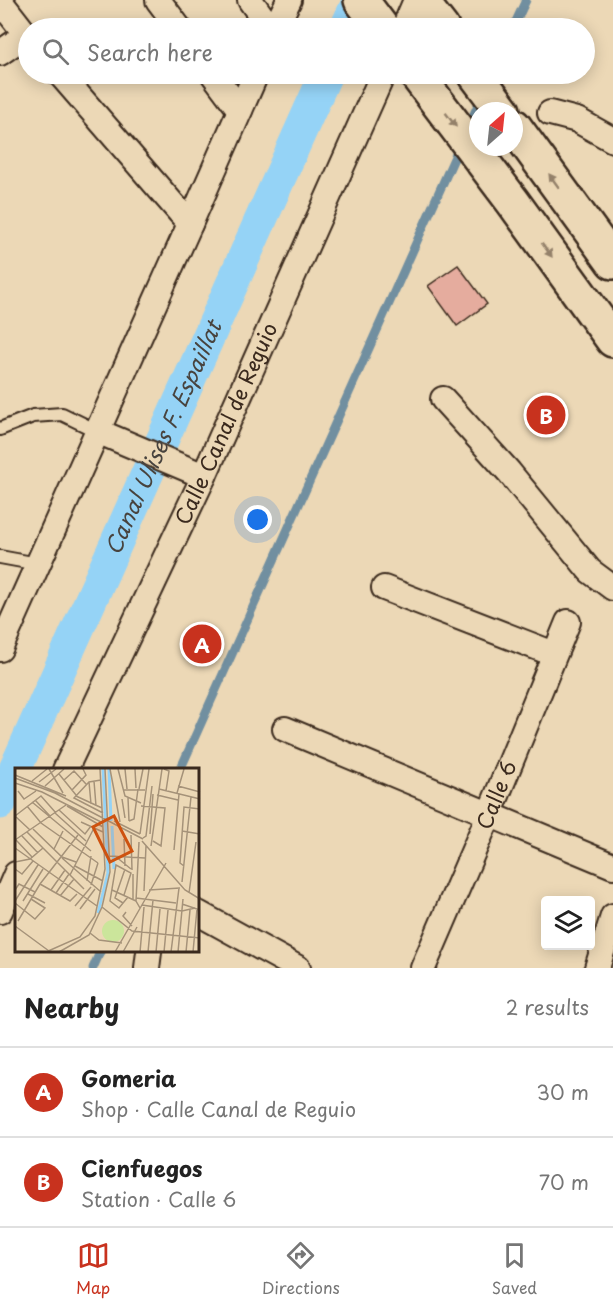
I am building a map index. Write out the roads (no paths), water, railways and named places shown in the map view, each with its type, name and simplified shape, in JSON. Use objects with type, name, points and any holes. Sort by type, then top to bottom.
[{"type":"highway","points":[[361,0],[374,18]]},
{"type":"highway","points":[[418,0],[433,18]]},
{"type":"highway","points":[[424,84],[613,340]]},
{"type":"highway","points":[[483,84],[496,102]]},
{"type":"highway","points":[[523,138],[613,262]]},
{"type":"street","points":[[158,0],[172,18]]},
{"type":"street","points":[[250,0],[263,18]]},
{"type":"street","points":[[280,18],[289,0]]},
{"type":"street","points":[[409,18],[418,0]]},
{"type":"street","points":[[0,1],[18,23]]},
{"type":"street","points":[[0,52],[18,41]]},
{"type":"street","points":[[69,84],[190,224]]},
{"type":"street","points":[[220,84],[240,110]]},
{"type":"street","points":[[0,649],[38,564],[106,434],[190,224],[252,84]]},
{"type":"street","name":"Calle Canal de Reguio","points":[[66,768],[204,476],[379,84]]},
{"type":"street","points":[[550,113],[577,120],[613,140]]},
{"type":"street","points":[[443,399],[509,472],[590,571],[613,588]]},
{"type":"street","points":[[106,434],[204,476]]},
{"type":"street","points":[[384,588],[555,654]]},
{"type":"street","name":"Calle 6","points":[[423,968],[568,622]]},
{"type":"street","points":[[285,729],[613,866]]},
{"type":"street","points":[[0,911],[15,876]]},
{"type":"street","points":[[200,914],[298,968]]},
{"type":"street","points":[[597,968],[613,916]]},
{"type":"street","points":[[147,968],[149,953]]},
{"type":"lane","points":[[0,429],[33,416],[62,414],[106,434]]},
{"type":"lane","points":[[0,557],[38,564]]},
{"type":"waterway","name":"Canal Ulises F. Espaillat","points":[[351,18],[359,0]]},
{"type":"waterway","points":[[518,18],[526,0]]},
{"type":"waterway","name":"Canal Ulises F. Espaillat","points":[[16,768],[322,84]]},
{"type":"waterway","points":[[467,130],[482,96]]},
{"type":"waterway","points":[[181,768],[460,145]]},
{"type":"waterway","name":"Canal Ulises F. Espaillat","points":[[0,803],[15,769]]},
{"type":"waterway","points":[[93,968],[100,953]]},
{"type":"place","name":"Cienfuegos","points":[[546,415]]},
{"type":"place","name":"Gomeria","points":[[202,644]]}]
